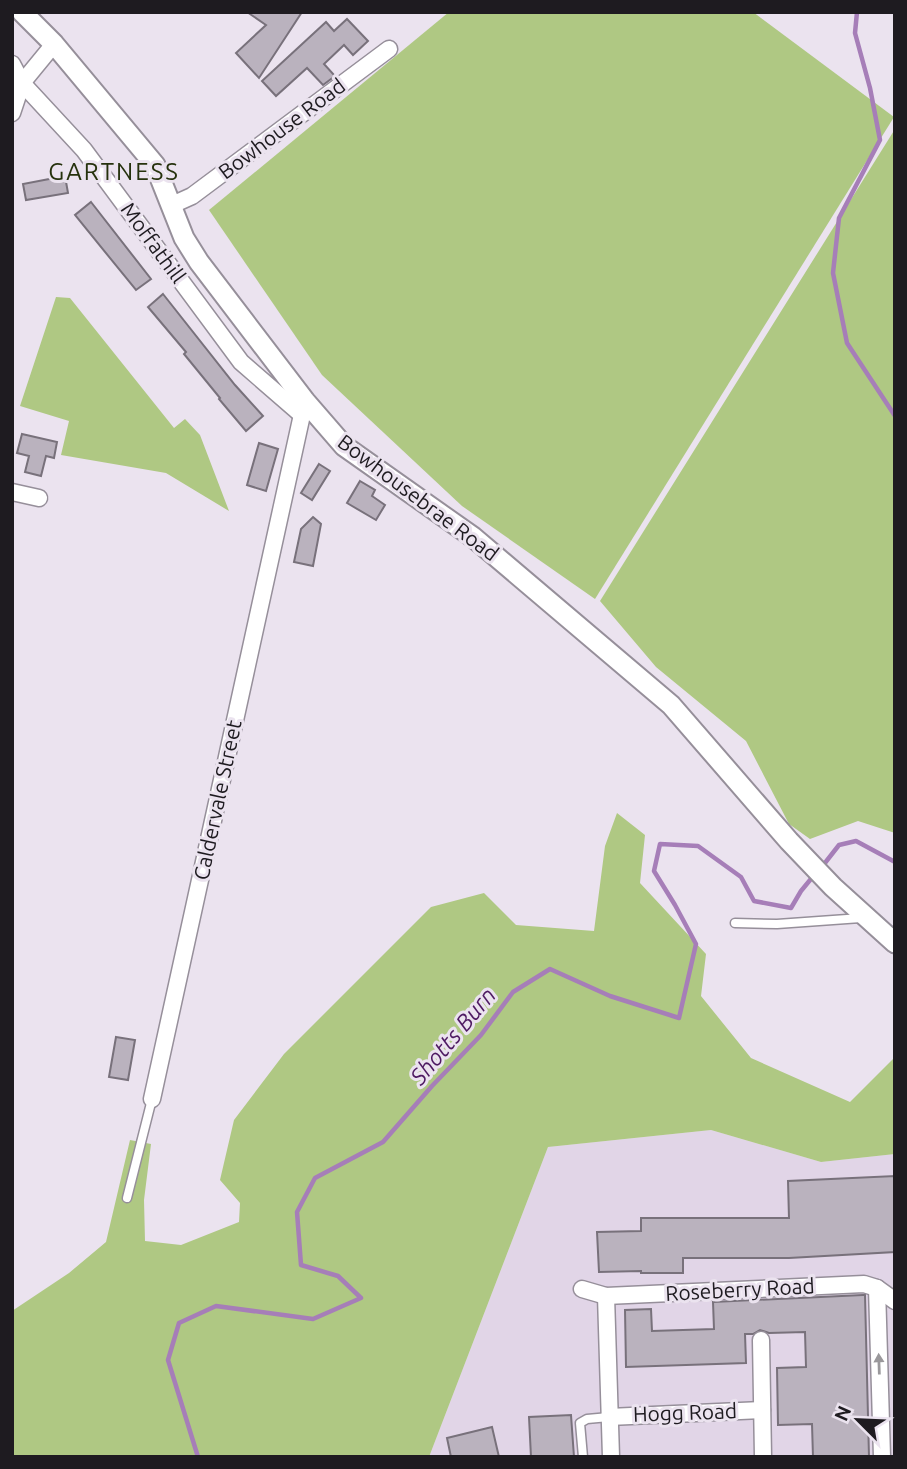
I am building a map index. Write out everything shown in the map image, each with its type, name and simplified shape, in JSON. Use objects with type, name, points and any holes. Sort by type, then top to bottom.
[{"type":"street","name":"Bowhousebrae Road","points":[[22,12],[54,44],[155,165],[184,237],[303,408],[344,446],[473,537],[671,705],[789,841],[833,887],[895,943]]},
{"type":"street","points":[[12,113],[22,83],[54,44]]},
{"type":"street","name":"Bowhouse Road","points":[[173,205],[192,196],[389,49]]},
{"type":"street","name":"Moffathill","points":[[12,64],[22,83],[84,150],[241,362],[303,408]]},
{"type":"street","name":"Caldervale Street","points":[[152,1099],[303,408]]},
{"type":"street","points":[[12,492],[39,498]]},
{"type":"street","name":"Roseberry Road","points":[[582,1289],[606,1296],[864,1284],[877,1288]]},
{"type":"street","points":[[877,1288],[895,1301]]},
{"type":"street","points":[[877,1288],[882,1457]]},
{"type":"street","points":[[606,1296],[611,1457]]},
{"type":"street","points":[[761,1340],[763,1457]]},
{"type":"street","name":"Hogg Road","points":[[608,1417],[762,1410]]},
{"type":"lane","points":[[735,923],[777,924],[867,918]]},
{"type":"lane","name":"Caldervale Street","points":[[127,1198],[152,1099]]},
{"type":"lane","points":[[583,1457],[580,1423],[587,1419],[608,1417]]},
{"type":"shaded area","points":[[711,1130],[821,1162],[895,1154],[895,1457],[429,1457],[548,1147]]},
{"type":"green space","points":[[449,12],[753,12],[894,117],[595,599],[462,506],[322,375],[209,210]]},
{"type":"green space","points":[[895,129],[895,833],[858,821],[810,839],[789,824],[746,741],[656,667],[600,601]]},
{"type":"green space","points":[[56,297],[70,298],[174,428],[185,419],[200,435],[229,511],[166,473],[61,455],[69,421],[20,406]]},
{"type":"green space","points":[[617,813],[645,835],[640,883],[706,954],[701,996],[751,1058],[850,1102],[895,1057],[895,1154],[821,1162],[711,1130],[548,1147],[429,1457],[12,1457],[12,1311],[69,1273],[106,1242],[130,1140],[151,1144],[144,1200],[145,1241],[181,1245],[239,1222],[240,1203],[220,1180],[234,1120],[284,1054],[431,907],[484,893],[516,925],[594,931],[605,846]]},
{"type":"building","points":[[247,12],[302,12],[259,78],[236,53],[266,25]]},
{"type":"building","points":[[347,19],[368,41],[353,55],[344,45],[324,64],[335,76],[323,85],[307,68],[276,96],[262,81],[326,22],[334,31]]},
{"type":"building","points":[[65,176],[68,193],[26,200],[23,184]]},
{"type":"building","points":[[91,202],[151,279],[136,290],[75,215]]},
{"type":"building","points":[[163,294],[263,416],[246,431],[148,307]]},
{"type":"building","points":[[22,434],[57,442],[54,458],[46,456],[41,476],[25,472],[29,456],[17,453]]},
{"type":"building","points":[[259,443],[278,449],[266,491],[247,485]]},
{"type":"building","points":[[319,464],[330,471],[312,500],[301,493]]},
{"type":"building","points":[[360,481],[375,490],[372,496],[385,505],[376,520],[347,503]]},
{"type":"building","points":[[313,517],[321,524],[313,566],[294,562],[301,529]]},
{"type":"building","points":[[116,1037],[135,1040],[128,1080],[109,1077]]},
{"type":"building","points":[[895,1176],[895,1252],[789,1258],[683,1258],[683,1273],[599,1272],[597,1232],[641,1231],[641,1218],[789,1218],[788,1181]]},
{"type":"building","points":[[865,1295],[869,1457],[813,1457],[812,1424],[778,1425],[777,1368],[806,1367],[805,1332],[769,1333],[760,1330],[745,1334],[746,1363],[626,1367],[625,1310],[651,1309],[652,1331],[714,1329],[713,1302]]},
{"type":"building","points":[[571,1415],[574,1457],[531,1457],[529,1417]]},
{"type":"building","points":[[492,1427],[499,1457],[451,1457],[447,1438]]},
{"type":"waterway","points":[[857,12],[855,33],[880,140],[839,218],[833,273],[847,343],[895,416]]},
{"type":"waterway","name":"Shotts Burn","points":[[821,868],[839,845],[856,841],[895,862]]},
{"type":"waterway","name":"Shotts Burn","points":[[198,1457],[168,1360],[179,1323],[216,1306],[313,1319],[361,1298],[338,1276],[301,1265],[297,1212],[315,1178],[383,1142],[481,1035],[513,992],[550,969],[610,996],[679,1018],[696,944],[654,871],[660,844],[698,846],[741,877],[754,901],[791,908],[815,874]]},
{"type":"district","name":"GARTNESS","points":[[114,172]]}]
